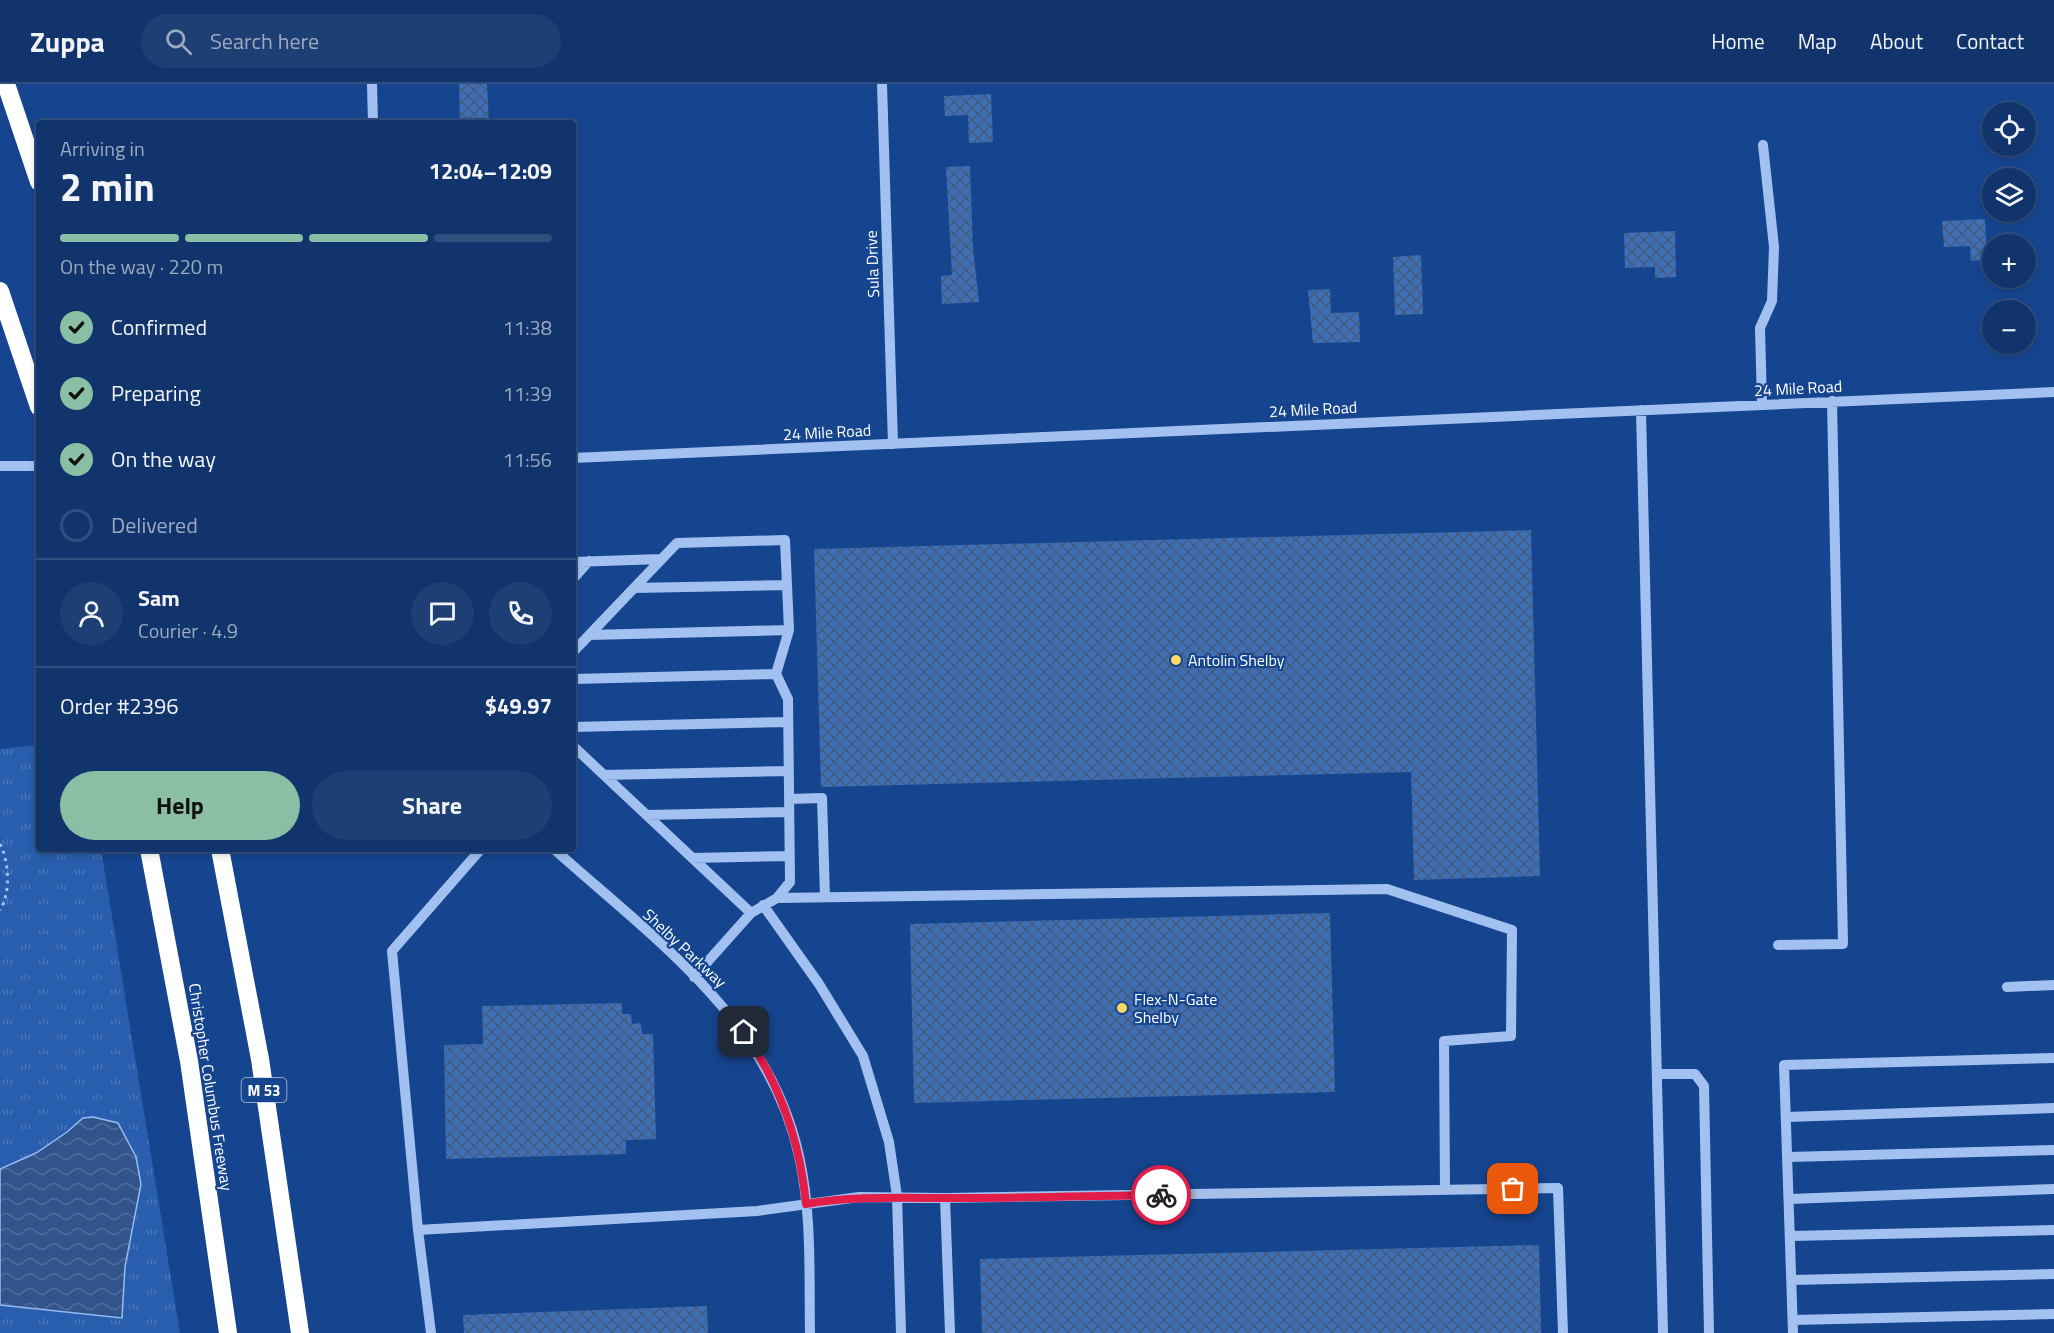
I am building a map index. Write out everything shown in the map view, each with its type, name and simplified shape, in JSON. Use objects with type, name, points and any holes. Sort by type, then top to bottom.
[{"type":"highway","points":[[6,84],[36,173]]},
{"type":"highway","points":[[0,291],[36,397]]},
{"type":"highway","name":"Christopher Columbus Freeway","points":[[150,852],[189,1061],[228,1333]]},
{"type":"highway","name":"M 53","points":[[221,852],[260,1059],[300,1333]]},
{"type":"street","points":[[372,84],[374,120]]},
{"type":"street","name":"Sula Drive","points":[[882,84],[893,444]]},
{"type":"street","points":[[1762,405],[1760,328],[1773,301],[1774,288],[1773,237],[1763,145]]},
{"type":"street","name":"24 Mile Road","points":[[576,458],[2054,392]]},
{"type":"street","points":[[1778,945],[1843,944],[1832,401]]},
{"type":"street","points":[[1641,410],[1663,1333]]},
{"type":"street","points":[[0,466],[36,466]]},
{"type":"street","points":[[576,649],[677,543],[785,540],[789,630],[776,674],[788,699],[790,882],[777,898],[751,913],[694,977]]},
{"type":"street","points":[[576,562],[661,559]]},
{"type":"street","points":[[576,576],[589,561]]},
{"type":"street","points":[[634,588],[787,585]]},
{"type":"street","points":[[589,635],[789,630]]},
{"type":"street","points":[[576,679],[776,674]]},
{"type":"street","points":[[576,728],[788,722]]},
{"type":"street","points":[[576,749],[751,913]]},
{"type":"street","points":[[604,775],[789,771]]},
{"type":"street","points":[[789,799],[822,798],[825,897]]},
{"type":"street","points":[[647,815],[789,812]]},
{"type":"street","points":[[431,1333],[418,1230],[392,951],[478,852]]},
{"type":"street","name":"Shelby Parkway","points":[[557,852],[717,998],[744,1032],[778,1089],[794,1136],[806,1204],[810,1333]]},
{"type":"street","points":[[692,858],[790,855]]},
{"type":"street","points":[[777,898],[1387,889],[1512,930],[1511,1036],[1444,1041],[1445,1190]]},
{"type":"street","points":[[763,905],[819,984],[863,1056],[889,1142],[897,1196],[901,1333]]},
{"type":"street","points":[[2007,987],[2054,985]]},
{"type":"street","points":[[1793,1333],[1789,1157],[1784,1065],[2054,1058]]},
{"type":"street","points":[[1657,1074],[1695,1074],[1704,1086],[1709,1333]]},
{"type":"street","points":[[1787,1117],[2054,1108]]},
{"type":"street","points":[[1789,1157],[2054,1150]]},
{"type":"street","points":[[418,1230],[757,1211],[836,1199],[897,1196],[945,1198],[1558,1188],[1563,1333]]},
{"type":"street","points":[[1790,1199],[2054,1189]]},
{"type":"street","points":[[945,1198],[950,1333]]},
{"type":"street","points":[[1791,1236],[2054,1230]]},
{"type":"street","points":[[1792,1280],[2054,1274]]},
{"type":"street","points":[[1793,1320],[2054,1314]]},
{"type":"path","points":[[0,844],[6,855],[7,881],[0,910]]},
{"type":"green space","points":[[36,745],[36,852],[101,852],[180,1333],[0,1333],[0,749]]},
{"type":"water","points":[[93,1117],[118,1123],[136,1157],[141,1184],[125,1267],[122,1318],[0,1305],[0,1169],[36,1153],[83,1118]]},
{"type":"building","points":[[459,84],[487,84],[489,120],[460,120]]},
{"type":"building","points":[[991,94],[993,142],[969,143],[968,115],[945,116],[944,96]]},
{"type":"building","points":[[970,166],[973,248],[979,302],[942,304],[941,276],[952,275],[946,167]]},
{"type":"building","points":[[1982,219],[1982,222],[1985,222],[1986,234],[1982,234],[1982,260],[1971,261],[1970,246],[1944,247],[1942,221]]},
{"type":"building","points":[[1675,231],[1676,277],[1655,278],[1655,267],[1625,268],[1624,233]]},
{"type":"building","points":[[1421,255],[1423,314],[1395,315],[1393,257]]},
{"type":"building","points":[[1330,289],[1331,313],[1359,312],[1360,342],[1313,343],[1308,290]]},
{"type":"building","name":"Antolin Shelby","points":[[1531,530],[1540,876],[1414,880],[1411,772],[821,787],[814,549]]},
{"type":"building","name":"Flex-N-Gate Shelby","points":[[1330,913],[1335,1092],[914,1103],[910,924]]},
{"type":"building","points":[[622,1003],[622,1014],[631,1014],[632,1024],[641,1023],[642,1034],[653,1034],[656,1139],[626,1140],[626,1154],[446,1159],[444,1045],[483,1044],[482,1006]]},
{"type":"building","points":[[1539,1245],[1541,1333],[982,1333],[980,1259]]},
{"type":"building","points":[[707,1306],[708,1333],[464,1333],[463,1315]]},
{"type":"way so far","points":[[1161,1195],[1513,1189]]},
{"type":"place","name":"Antolin Shelby","points":[[1176,660]]},
{"type":"place","name":"Flex-N-Gate Shelby","points":[[1122,1008]]},
{"type":"route","points":[[744,1032],[778,1089],[800,1157],[806,1204],[836,1199],[897,1196],[945,1198],[1161,1195]]}]
